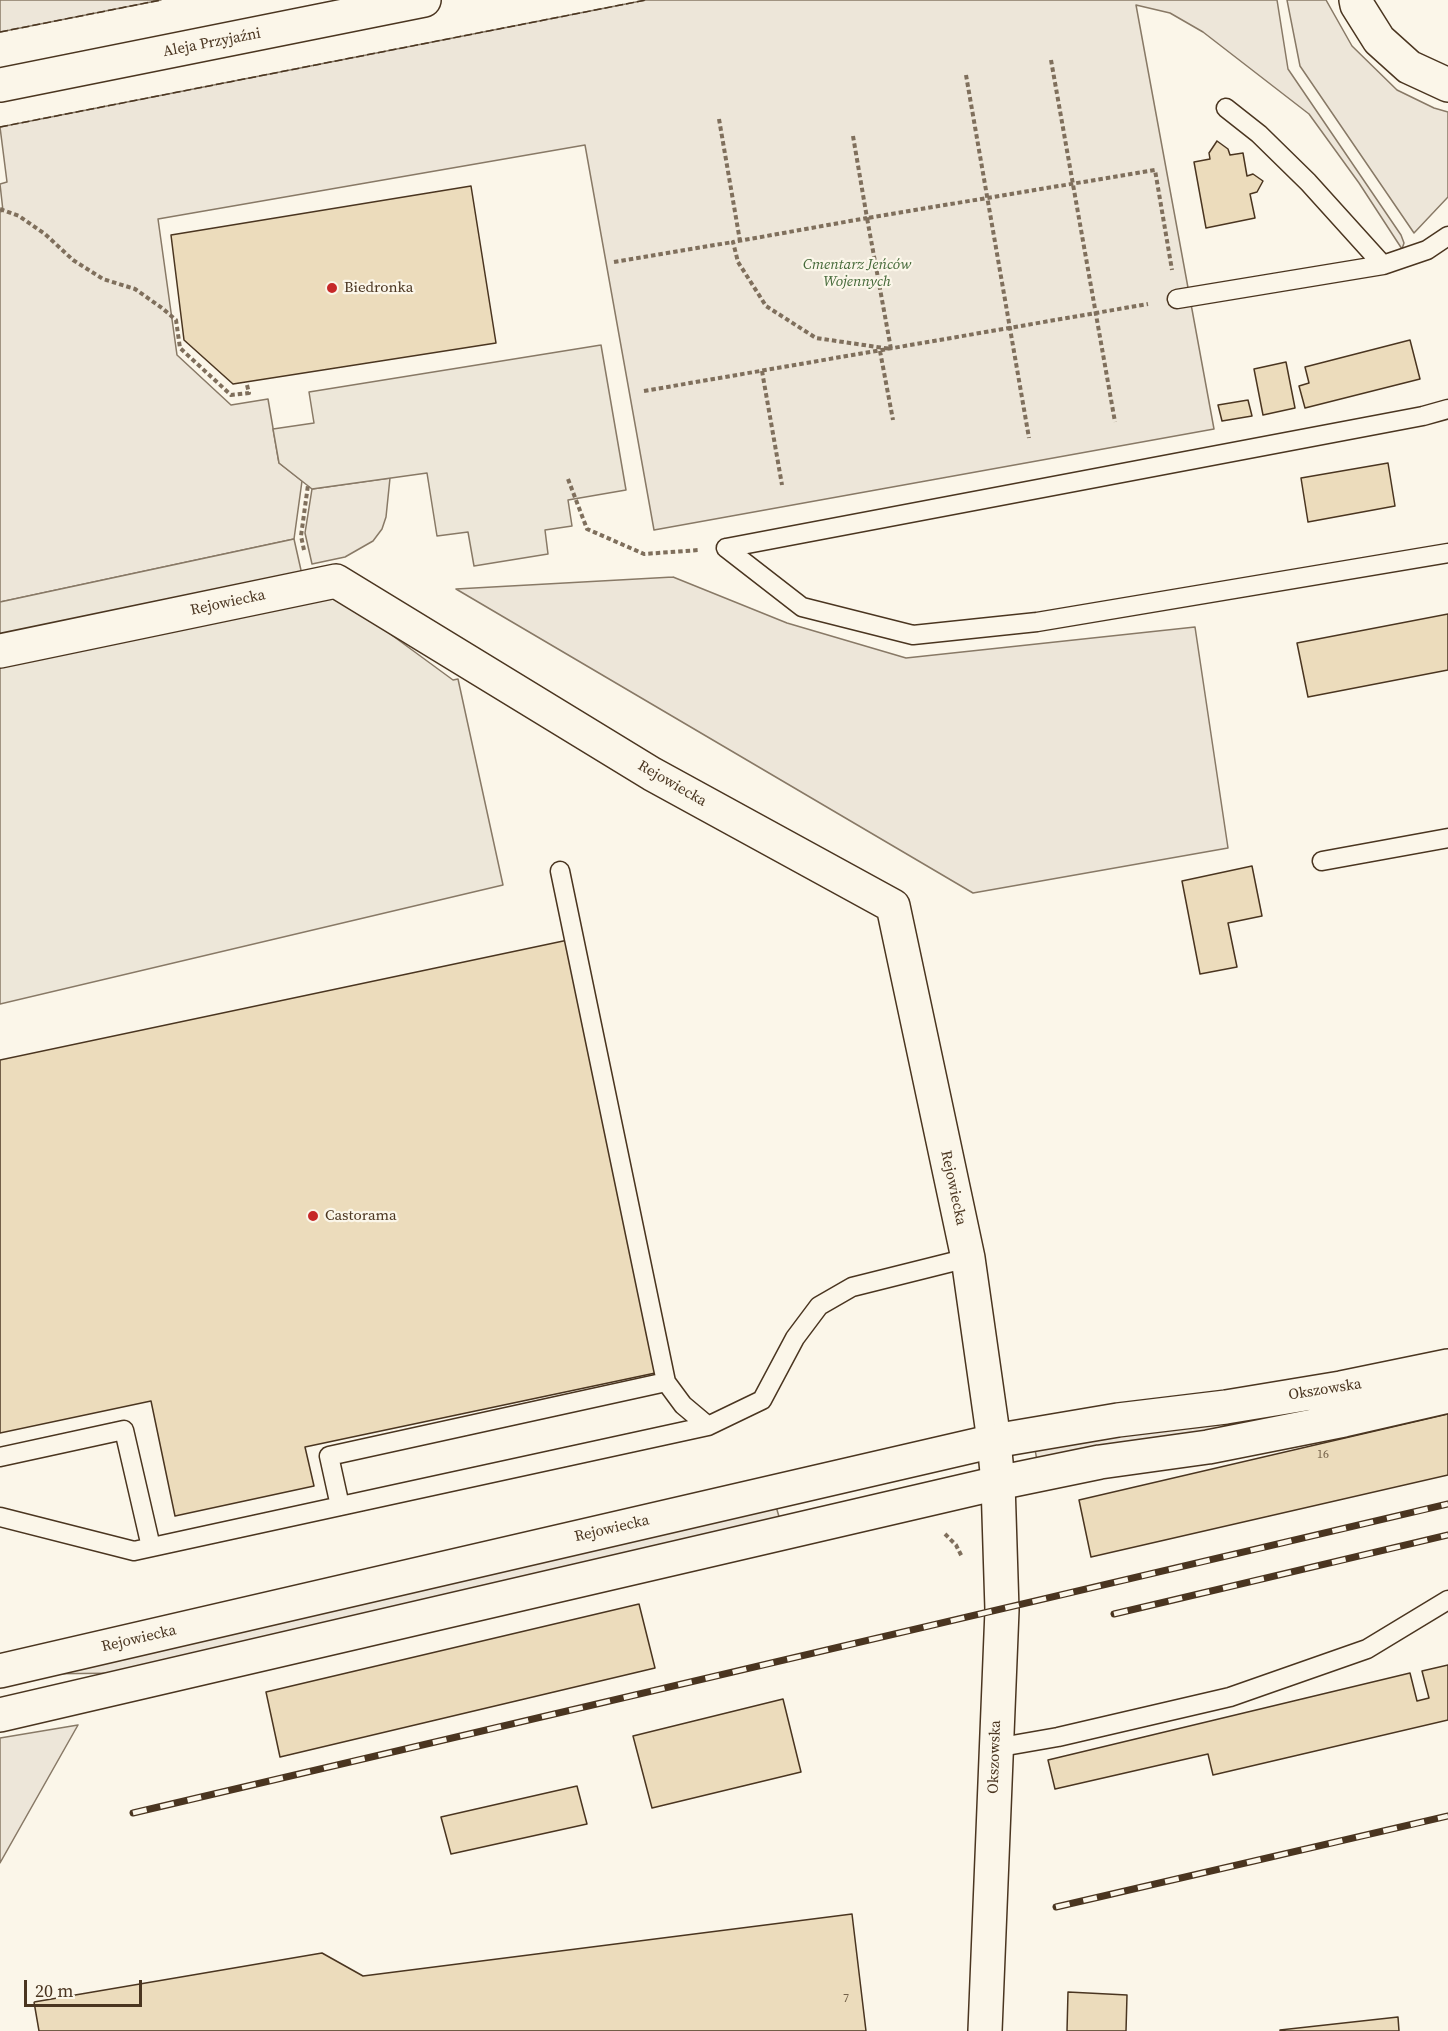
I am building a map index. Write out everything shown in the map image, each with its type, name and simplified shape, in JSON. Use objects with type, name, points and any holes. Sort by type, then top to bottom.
[{"type":"main road","name":"Aleja Przyjaźni","points":[[0,85],[424,0]]},
{"type":"main road","points":[[1355,2],[1379,40],[1409,67],[1448,85]]},
{"type":"main road","name":"Rejowiecka","points":[[0,651],[336,581],[652,774],[893,906],[968,1258],[994,1441],[0,1671]]},
{"type":"main road","name":"Okszowska","points":[[985,2031],[1002,1610],[998,1483],[994,1441],[1118,1420],[1226,1407],[1341,1388],[1448,1366]]},
{"type":"main road","name":"Okszowska","points":[[998,1483],[1100,1462],[1208,1447],[1344,1420],[1448,1396]]},
{"type":"main road","points":[[0,1715],[998,1483]]},
{"type":"lane","points":[[1226,108],[1259,134],[1308,182],[1383,265]]},
{"type":"lane","points":[[1177,299],[1383,265],[1427,250],[1448,236]]},
{"type":"lane","points":[[726,548],[1448,409]]},
{"type":"lane","points":[[726,548],[802,607],[913,635],[1037,622],[1448,553]]},
{"type":"lane","points":[[1322,861],[1448,838]]},
{"type":"lane","points":[[560,871],[666,1382],[683,1405],[708,1426]]},
{"type":"lane","points":[[0,1517],[134,1551],[708,1426],[762,1400],[795,1338],[819,1306],[852,1287],[968,1258]]},
{"type":"lane","points":[[340,1506],[329,1456],[666,1382]]},
{"type":"lane","points":[[0,1457],[124,1430],[152,1547]]},
{"type":"lane","points":[[995,1748],[1058,1737],[1230,1697],[1367,1649],[1448,1600]]},
{"type":"path","points":[[1051,60],[1115,422]]},
{"type":"path","points":[[966,75],[1029,438]]},
{"type":"path","points":[[719,119],[740,241]]},
{"type":"path","points":[[853,136],[891,349]]},
{"type":"path","points":[[614,262],[1155,170],[1177,299],[644,391]]},
{"type":"path","points":[[0,209],[19,216],[73,260],[103,279],[135,289],[162,308],[176,320],[180,348],[231,395],[249,393],[247,385]]},
{"type":"path","points":[[733,242],[738,261],[766,306],[816,338],[891,349]]},
{"type":"path","points":[[880,351],[893,420]]},
{"type":"path","points":[[762,371],[782,485]]},
{"type":"path","points":[[568,479],[587,530],[644,554],[726,548]]},
{"type":"path","points":[[305,555],[301,536],[308,485]]},
{"type":"green space","points":[[0,0],[161,0],[0,32]]},
{"type":"green space","name":"Cmentarz Jeńców Wojennych","points":[[646,0],[1277,0],[1288,69],[1401,235],[1404,243],[1402,249],[1359,183],[1309,114],[1203,32],[1170,13],[1136,5],[1214,429],[654,530],[585,145],[158,219],[177,355],[231,405],[268,399],[279,463],[302,481],[294,539],[0,602],[0,212],[3,211],[0,184],[7,182],[0,127]]},
{"type":"green space","points":[[1287,0],[1326,0],[1352,46],[1397,90],[1434,108],[1448,112],[1448,197],[1414,233],[1300,66]]},
{"type":"green space","points":[[390,478],[386,517],[382,529],[373,541],[345,557],[312,564],[305,533],[312,489]]},
{"type":"green space","points":[[673,577],[787,623],[906,658],[1195,627],[1228,848],[973,893],[456,589]]},
{"type":"green space","points":[[1305,1409],[1114,1452],[1037,1461],[1035,1449],[1043,1443]]},
{"type":"green space","points":[[775,1503],[780,1520],[129,1673],[32,1674]]},
{"type":"green space","points":[[78,1725],[0,1863],[0,1738]]},
{"type":"shaded area","points":[[601,345],[626,490],[568,500],[572,526],[545,530],[548,554],[474,566],[468,532],[437,536],[427,473],[312,489],[279,463],[273,429],[314,423],[309,392]]},
{"type":"shaded area","points":[[294,539],[307,597],[333,592],[453,680],[458,679],[503,885],[0,1004],[0,602]]},
{"type":"building","points":[[1217,141],[1228,149],[1230,155],[1243,153],[1247,176],[1253,174],[1263,181],[1257,192],[1250,194],[1255,218],[1206,228],[1194,162],[1210,159],[1209,153]]},
{"type":"building","name":"Biedronka","points":[[471,186],[496,343],[233,384],[184,340],[171,235]]},
{"type":"building","points":[[1410,340],[1420,379],[1305,408],[1299,386],[1309,383],[1305,367]]},
{"type":"building","points":[[1286,362],[1295,408],[1263,415],[1254,369]]},
{"type":"building","points":[[1248,400],[1252,416],[1222,421],[1218,405]]},
{"type":"building","points":[[1388,463],[1395,506],[1308,522],[1301,478]]},
{"type":"building","points":[[1448,614],[1448,670],[1308,697],[1297,643]]},
{"type":"building","points":[[1252,866],[1262,916],[1228,923],[1237,967],[1200,974],[1182,881]]},
{"type":"building","name":"Castorama","points":[[568,940],[660,1372],[305,1447],[314,1486],[175,1516],[151,1401],[0,1433],[0,1060]]},
{"type":"building","points":[[1448,1414],[1448,1475],[1091,1557],[1079,1500]]},
{"type":"building","points":[[639,1604],[655,1668],[280,1757],[266,1692]]},
{"type":"building","points":[[1448,1665],[1448,1720],[1213,1775],[1208,1754],[1055,1789],[1048,1760],[1410,1673],[1417,1701],[1429,1698],[1422,1671]]},
{"type":"building","points":[[783,1699],[801,1772],[652,1808],[633,1736]]},
{"type":"building","points":[[577,1786],[587,1824],[451,1854],[441,1817]]},
{"type":"building","points":[[852,1914],[866,2031],[39,2031],[34,2002],[322,1953],[363,1976]]},
{"type":"building","points":[[1068,1992],[1127,1995],[1126,2031],[1067,2031]]},
{"type":"building","points":[[1398,2017],[1399,2031],[1280,2031],[1280,2030]]},
{"type":"railway","points":[[133,1813],[1448,1504]]},
{"type":"railway","points":[[1114,1614],[1448,1535]]},
{"type":"railway","points":[[1056,1907],[1448,1816]]},
{"type":"fence","points":[[0,32],[161,0]]},
{"type":"fence","points":[[0,127],[646,0]]},
{"type":"place","name":"Biedronka","points":[[332,288]]},
{"type":"place","name":"Castorama","points":[[313,1216]]}]
